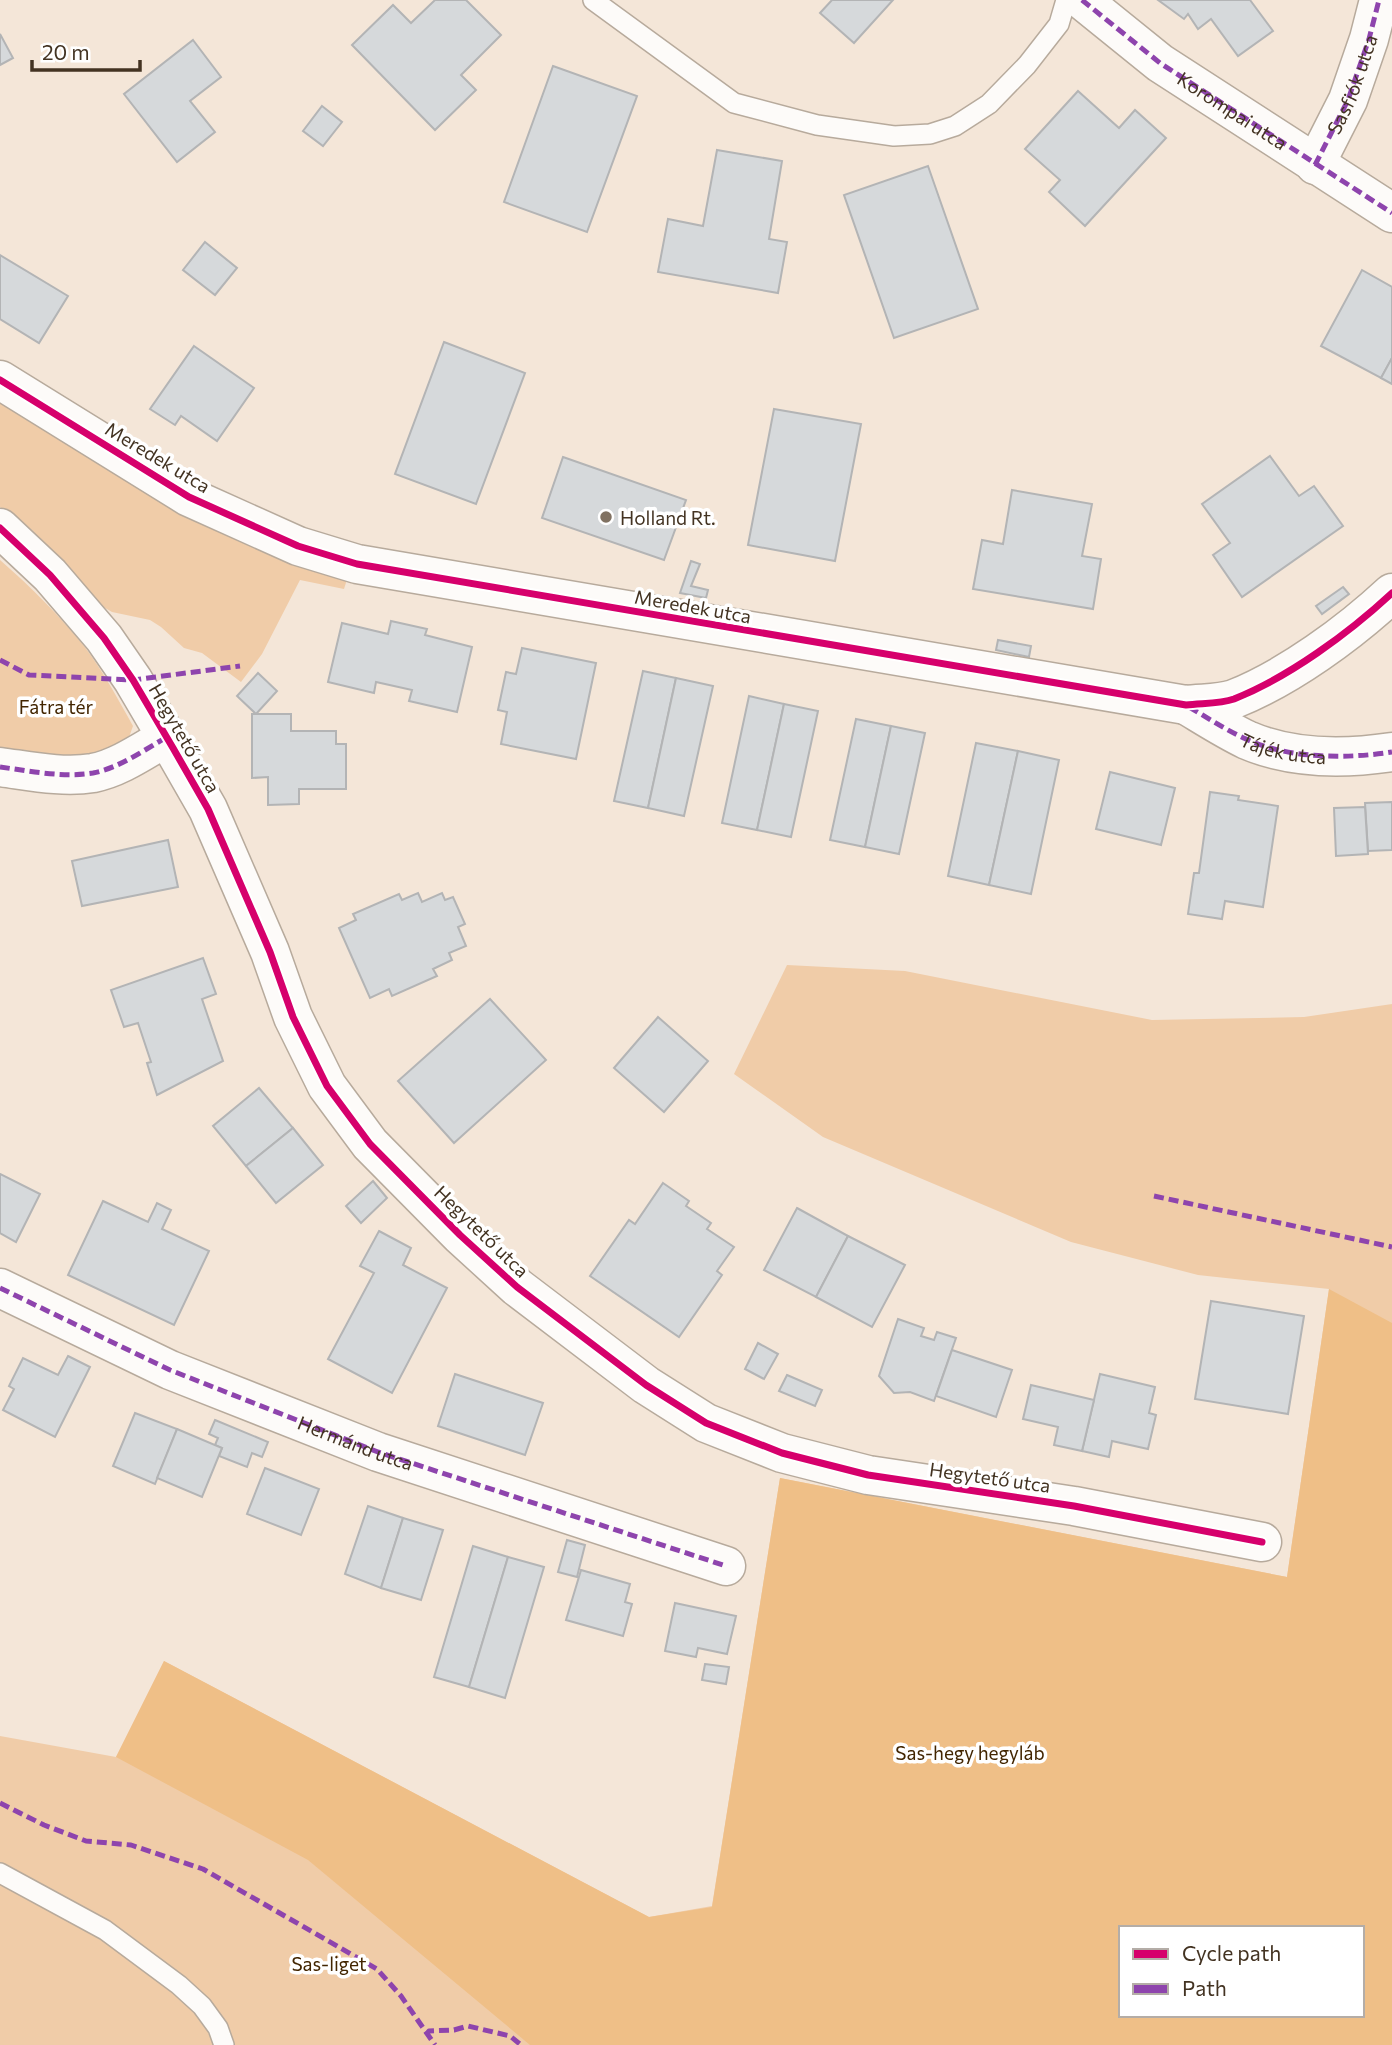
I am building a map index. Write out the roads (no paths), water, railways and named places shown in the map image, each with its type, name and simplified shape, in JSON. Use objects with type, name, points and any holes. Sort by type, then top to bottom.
[{"type":"street","name":"Korompai utca","points":[[1082,0],[1160,63],[1392,213]]},
{"type":"street","name":"Sasfiók utca","points":[[1315,164],[1349,100],[1379,0]]},
{"type":"street","name":"Meredek utca","points":[[0,380],[189,497],[298,546],[357,564],[1185,705],[1232,700],[1280,676],[1326,646],[1392,593]]},
{"type":"street","name":"Hegytető utca","points":[[0,528],[50,575],[104,638],[167,737],[208,810],[270,952],[293,1017],[327,1086],[370,1144],[460,1235],[517,1287],[646,1385],[706,1423],[782,1453],[868,1475],[1074,1506],[1262,1542]]},
{"type":"street","name":"Tájék utca","points":[[1185,705],[1248,740],[1290,752],[1331,757],[1392,752]]},
{"type":"street","points":[[0,767],[59,774],[93,773],[119,764],[167,737]]},
{"type":"street","name":"Hermánd utca","points":[[0,1288],[170,1370],[378,1452],[726,1566]]},
{"type":"lane","points":[[593,0],[734,103],[817,125],[894,136],[930,134],[955,126],[989,104],[1027,65],[1059,24],[1066,0]]},
{"type":"lane","points":[[0,1873],[105,1930],[179,1985],[202,2007],[218,2028],[224,2045]]},
{"type":"place","name":"Holland Rt.","points":[[606,517]]},
{"type":"park label","name":"Fátra tér","points":[[56,706]]},
{"type":"park label","name":"Sas-hegy hegyláb","points":[[970,1752]]},
{"type":"park label","name":"Sas-liget","points":[[329,1963]]}]
